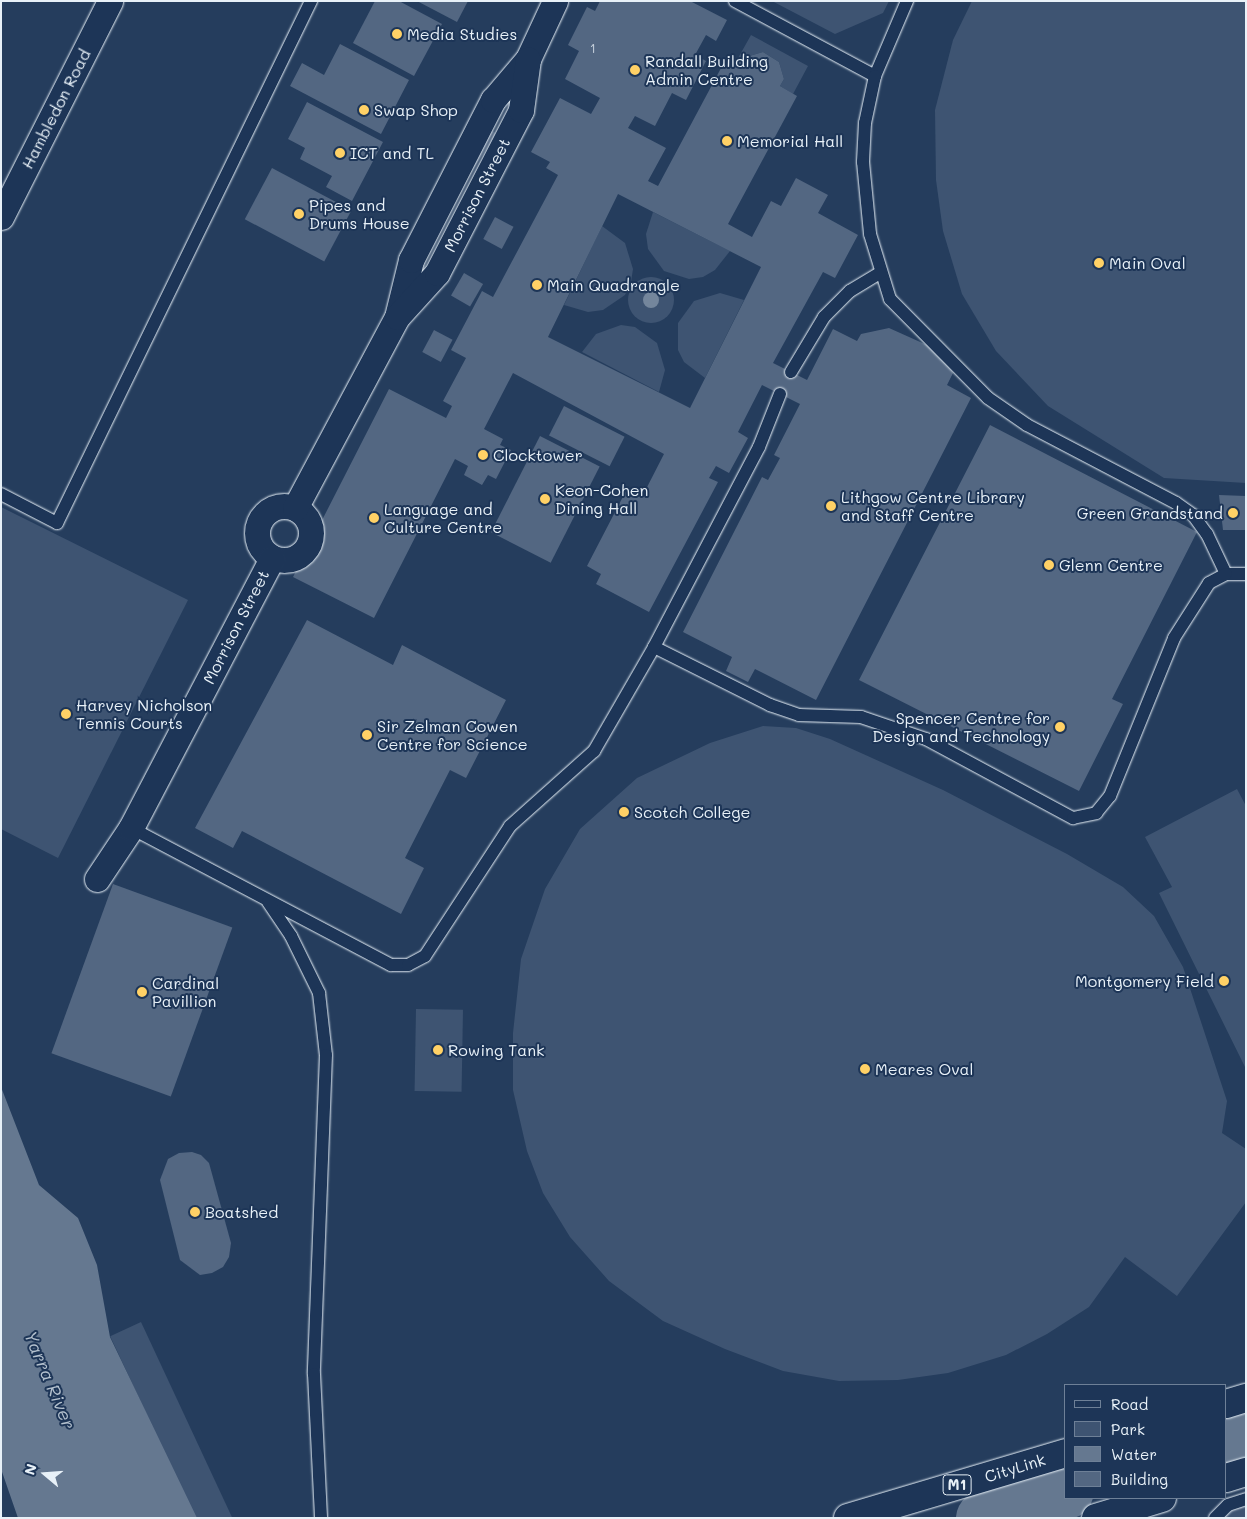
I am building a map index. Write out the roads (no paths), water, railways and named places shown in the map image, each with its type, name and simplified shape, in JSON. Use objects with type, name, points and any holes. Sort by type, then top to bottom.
[{"type":"highway","points":[[1227,1404],[1246,1398]]},
{"type":"highway","name":"CityLink","points":[[848,1518],[1064,1454]]},
{"type":"highway","points":[[1227,1478],[1246,1472]]},
{"type":"highway","points":[[1096,1518],[1159,1499]]},
{"type":"street","name":"Hambledon Road","points":[[1,217],[110,1]]},
{"type":"street","name":"Morrison Street","points":[[296,508],[397,317],[436,273],[521,110],[528,59],[555,1]]},
{"type":"street","name":"Morrison Street","points":[[279,506],[296,508],[308,520],[310,537],[308,545],[297,557],[280,560],[272,558],[265,553],[257,538],[259,521],[264,514],[279,506]]},
{"type":"street","name":"Morrison Street","points":[[97,879],[131,828],[272,558]]},
{"type":"lane","points":[[1,494],[56,522],[310,1]]},
{"type":"lane","points":[[735,1],[875,76]]},
{"type":"lane","points":[[907,1],[875,76],[866,123],[863,162],[870,234],[880,273],[890,299],[988,398],[1027,425],[1176,503],[1193,515],[1207,534],[1226,574]]},
{"type":"lane","points":[[791,372],[824,317],[850,291],[880,273]]},
{"type":"lane","points":[[131,828],[390,964],[408,965],[426,956],[510,826],[594,751],[654,647],[759,447],[780,394]]},
{"type":"lane","points":[[654,647],[770,705],[799,715],[861,717],[926,739],[1073,818],[1096,813],[1110,796],[1174,638],[1203,591],[1209,583],[1226,574],[1246,574]]},
{"type":"lane","points":[[266,900],[291,936],[319,993],[326,1055],[314,1374],[321,1518]]},
{"type":"lane","points":[[1215,1518],[1228,1506],[1246,1499]]},
{"type":"water","name":"Yarra River","points":[[1,1087],[39,1185],[78,1218],[97,1265],[110,1337],[197,1518],[18,1518],[1,1469]]},
{"type":"waterway","points":[[1227,1440],[1246,1432]]},
{"type":"waterway","points":[[983,1518],[1064,1492]]},
{"type":"place","name":"Media Studies","points":[[397,34]]},
{"type":"place","name":"Randall Building Admin Centre","points":[[635,70]]},
{"type":"place","name":"Swap Shop","points":[[364,110]]},
{"type":"place","name":"Memorial Hall","points":[[727,141]]},
{"type":"place","name":"ICT and TL","points":[[340,153]]},
{"type":"place","name":"Pipes and Drums House","points":[[299,214]]},
{"type":"place","name":"Main Oval","points":[[1099,263]]},
{"type":"place","name":"Main Quadrangle","points":[[537,285]]},
{"type":"place","name":"Clocktower","points":[[483,455]]},
{"type":"place","name":"Keon-Cohen Dining Hall","points":[[545,499]]},
{"type":"place","name":"Lithgow Centre Library and Staff Centre","points":[[831,506]]},
{"type":"place","name":"Green Grandstand","points":[[1233,513]]},
{"type":"place","name":"Language and Culture Centre","points":[[374,518]]},
{"type":"place","name":"Glenn Centre","points":[[1049,565]]},
{"type":"place","name":"Harvey Nicholson Tennis Courts","points":[[66,714]]},
{"type":"place","name":"Spencer Centre for Design and Technology","points":[[1060,727]]},
{"type":"place","name":"Sir Zelman Cowen Centre for Science","points":[[367,735]]},
{"type":"place","name":"Scotch College","points":[[624,812]]},
{"type":"place","name":"Montgomery Field","points":[[1224,981]]},
{"type":"place","name":"Cardinal Pavillion","points":[[142,992]]},
{"type":"place","name":"Rowing Tank","points":[[438,1050]]},
{"type":"place","name":"Meares Oval","points":[[865,1069]]},
{"type":"place","name":"Boatshed","points":[[195,1212]]}]
